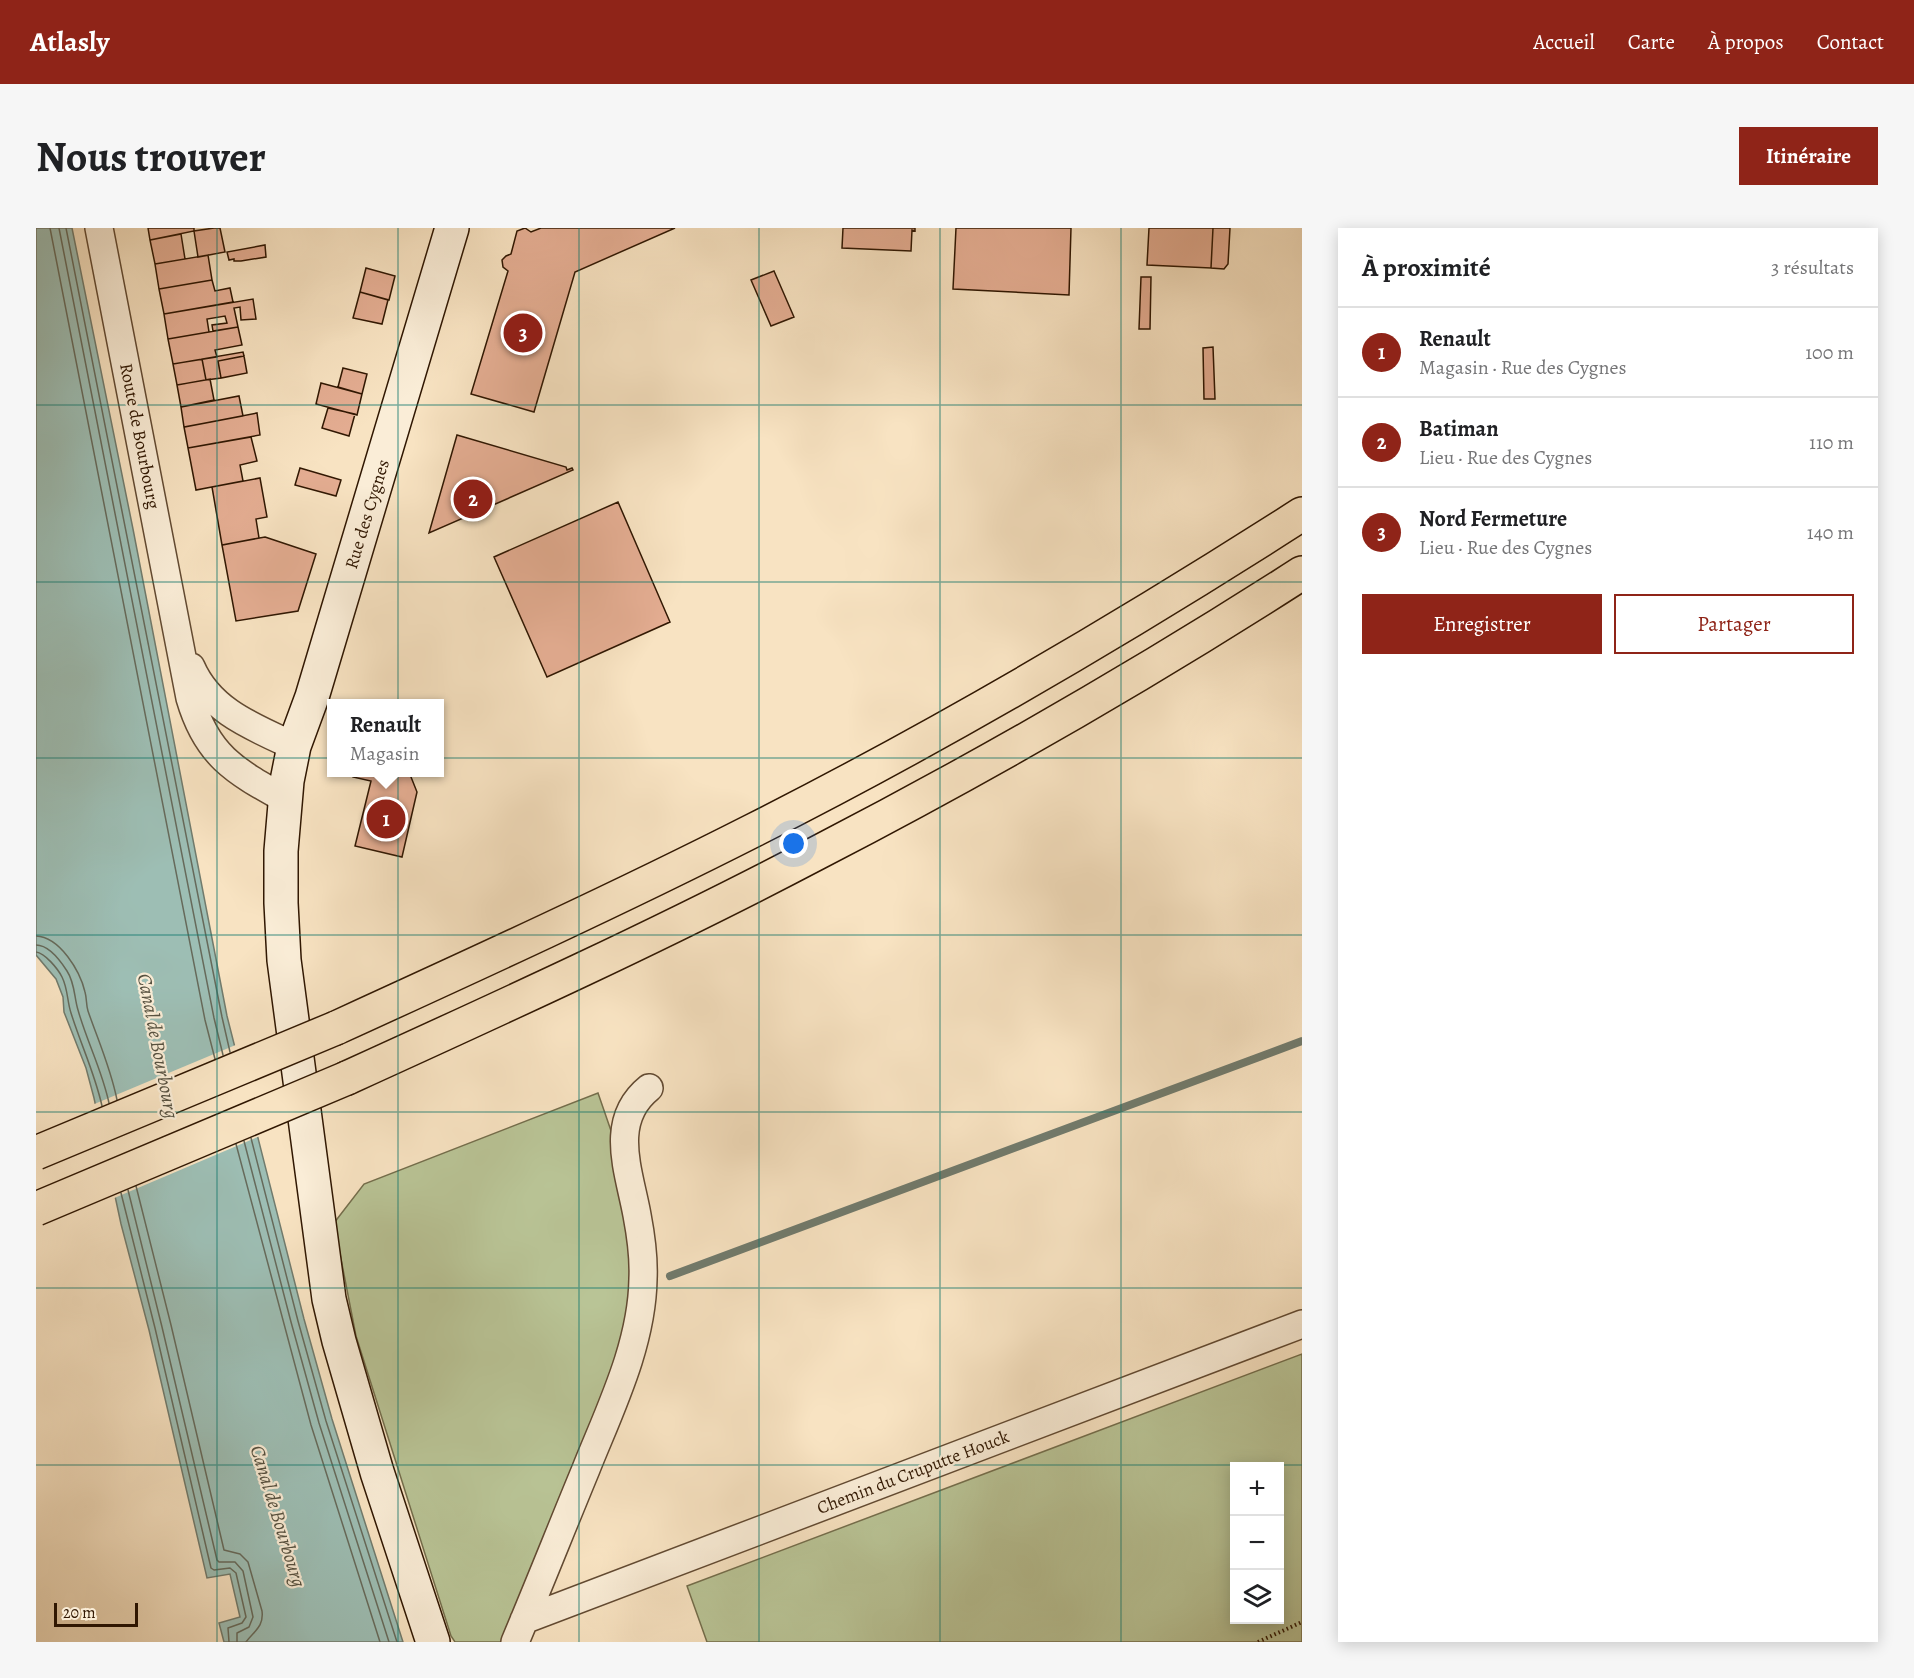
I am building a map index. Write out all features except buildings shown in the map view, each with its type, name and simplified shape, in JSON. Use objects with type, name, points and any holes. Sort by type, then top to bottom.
[{"type":"highway","points":[[36,1153],[336,1028],[456,974],[755,830],[846,782],[1073,655],[1302,514]]},
{"type":"highway","points":[[36,1209],[347,1078],[603,959],[818,853],[938,789],[1165,660],[1302,573]]},
{"type":"main road","name":"Rue des Cygnes","points":[[433,1642],[374,1460],[339,1341],[330,1299],[284,960],[280,878],[285,799],[294,746],[312,698],[452,228]]},
{"type":"street","name":"Route de Bourbourg","points":[[99,228],[190,698],[208,740],[226,762],[238,772],[285,799]]},
{"type":"street","name":"Route de Bourbourg","points":[[181,645],[194,676],[210,698],[241,721],[294,746]]},
{"type":"street","points":[[519,1631],[617,1393],[636,1332],[642,1294],[643,1257],[625,1153],[624,1132],[631,1107],[649,1088]]},
{"type":"street","name":"Chemin du Cruputte Houck","points":[[519,1631],[1302,1324]]},
{"type":"path","points":[[1258,1642],[1302,1622]]},
{"type":"green space","points":[[598,1093],[618,1151],[630,1215],[634,1322],[508,1642],[455,1642],[451,1636],[356,1336],[334,1223],[364,1184]]},
{"type":"green space","points":[[1302,1354],[1302,1642],[707,1642],[687,1586]]},
{"type":"water","name":"Canal de Bourbourg","points":[[36,228],[72,228],[227,1016],[304,1319],[332,1419],[403,1642],[224,1642],[219,1623],[240,1617],[230,1574],[207,1578],[149,1330],[121,1224],[86,1068],[64,1012],[63,997],[56,979],[36,955]]},
{"type":"pier","points":[[238,1044],[260,1136],[112,1199],[92,1105]]},
{"type":"waterway","points":[[670,1276],[1302,1041]]},
{"type":"place","name":"Nord Fermeture","points":[[523,333]]},
{"type":"place","name":"Batiman","points":[[473,499]]},
{"type":"place","name":"Renault","points":[[386,819]]}]
